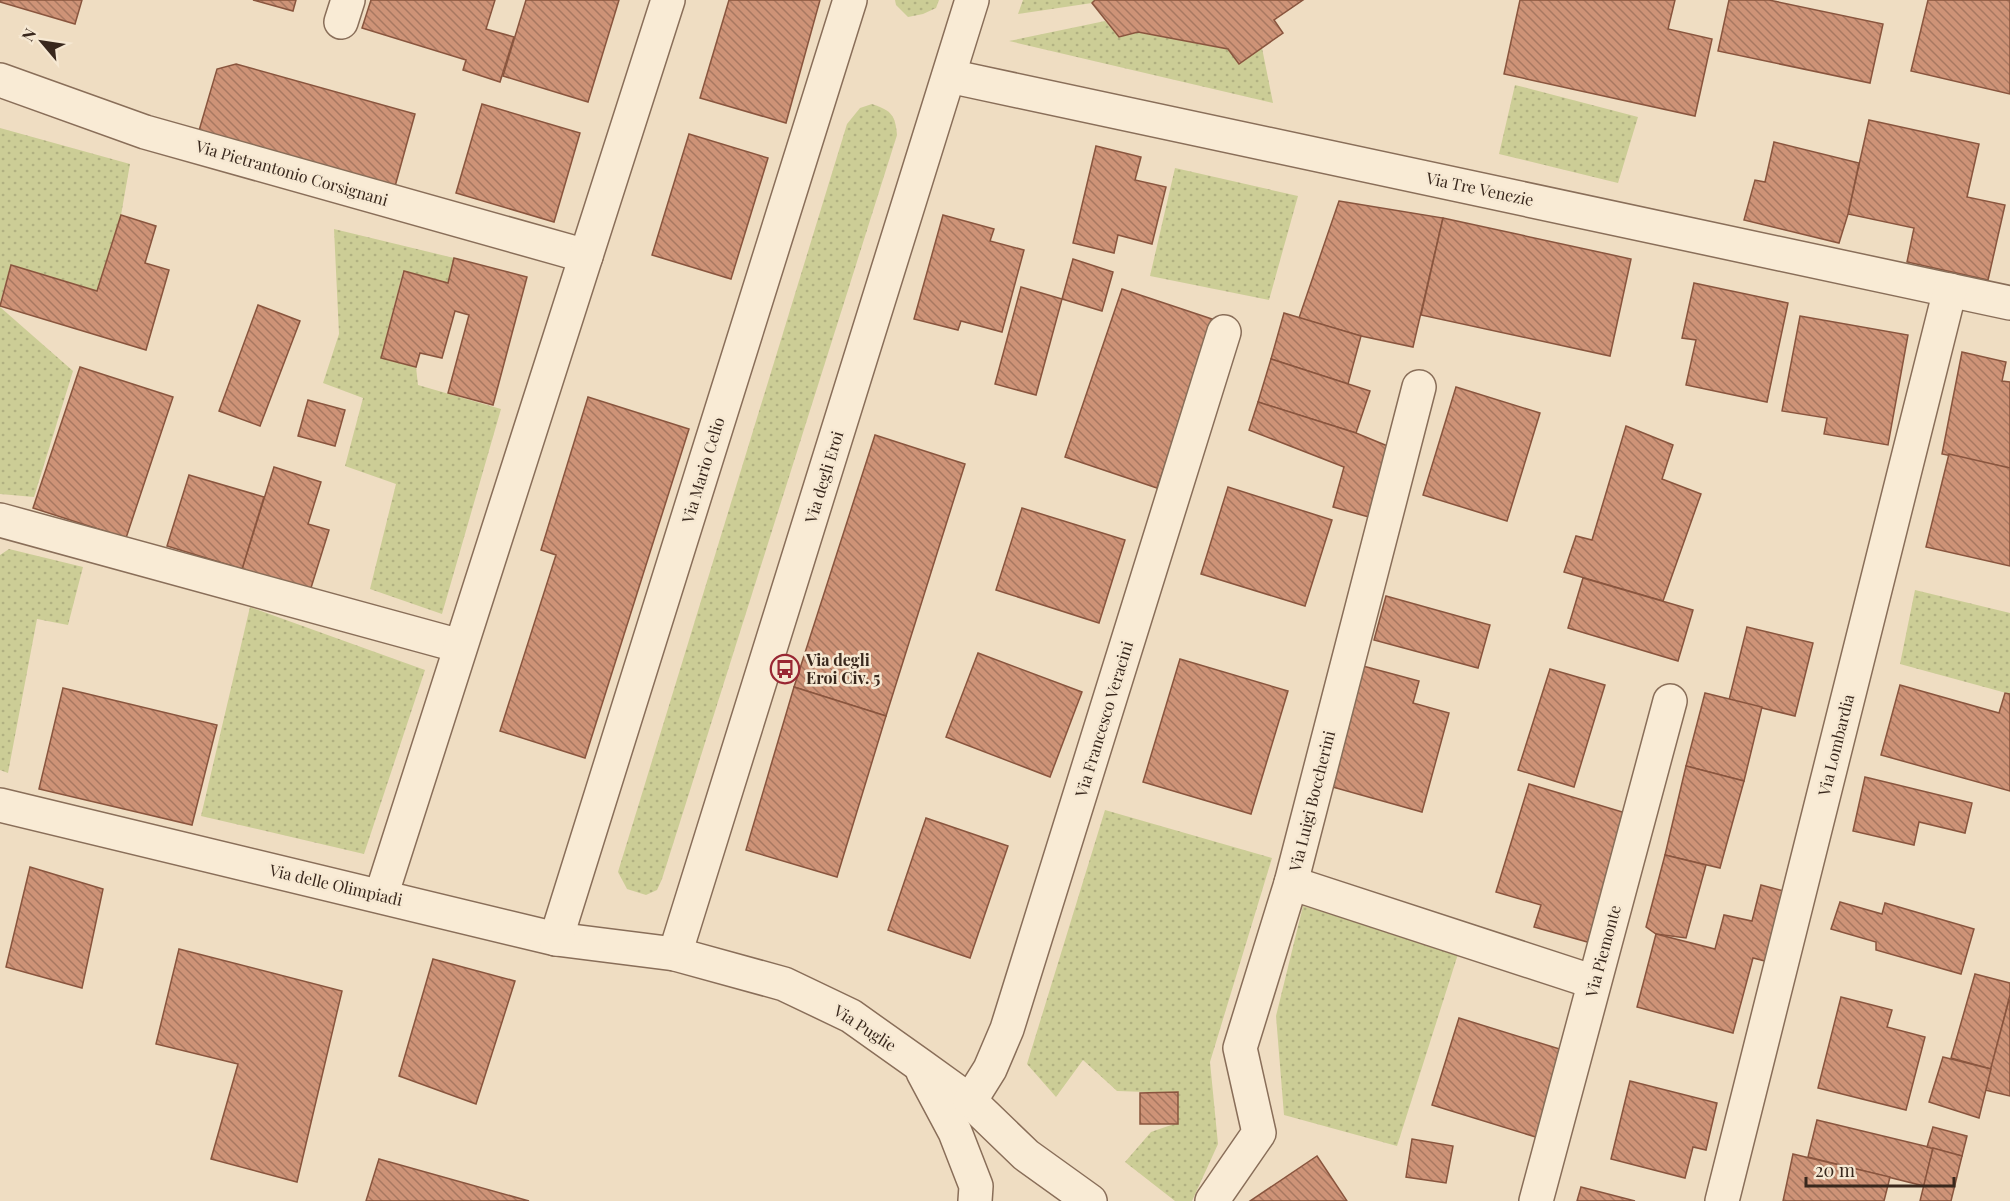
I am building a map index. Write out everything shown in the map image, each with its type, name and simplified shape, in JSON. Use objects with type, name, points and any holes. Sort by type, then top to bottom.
[{"type":"street","points":[[381,896],[668,0]]},
{"type":"street","name":"Via Mario Celio","points":[[556,939],[850,0]]},
{"type":"street","name":"Via degli Eroi","points":[[675,954],[972,0]]},
{"type":"street","name":"Via Tre Venezie","points":[[950,75],[2010,303]]},
{"type":"street","name":"Via Pietrantonio Corsignani","points":[[0,80],[145,132],[586,256]]},
{"type":"street","name":"Via Lombardia","points":[[1722,1201],[1950,290]]},
{"type":"street","name":"Via Francesco Veracini","points":[[970,1101],[990,1069],[1007,1029],[1224,332]]},
{"type":"street","name":"Via Luigi Boccherini","points":[[1212,1201],[1259,1133],[1240,1048],[1291,883],[1419,387]]},
{"type":"street","points":[[0,520],[460,646]]},
{"type":"street","name":"Via Piemonte","points":[[1536,1201],[1670,701]]},
{"type":"street","name":"Via delle Olimpiadi","points":[[0,805],[556,939],[675,954]]},
{"type":"street","points":[[1291,883],[1594,982]]},
{"type":"street","name":"Via Puglie","points":[[675,954],[784,984],[851,1016],[970,1101],[1026,1155],[1090,1201]]},
{"type":"street","points":[[920,1065],[955,1132],[976,1186],[975,1201]]},
{"type":"street","name":"Via Puglie","points":[[1026,1155],[1047,1188],[1050,1201]]},
{"type":"green space","points":[[895,0],[939,0],[936,8],[908,17],[896,5]]},
{"type":"green space","points":[[1023,0],[1095,0],[1092,3],[1018,14]]},
{"type":"green space","points":[[1105,21],[1119,37],[1138,32],[1228,49],[1239,64],[1262,48],[1273,103],[1009,41]]},
{"type":"green space","points":[[1515,85],[1638,117],[1618,183],[1499,154]]},
{"type":"green space","points":[[872,104],[891,115],[897,135],[662,879],[657,890],[646,895],[627,889],[618,872],[847,124],[860,108]]},
{"type":"green space","points":[[0,128],[130,164],[121,215],[97,291],[11,265],[0,302]]},
{"type":"green space","points":[[1175,168],[1298,196],[1269,300],[1150,276]]},
{"type":"green space","points":[[334,229],[454,258],[448,283],[403,271],[381,358],[416,367],[418,385],[501,409],[442,614],[370,589],[396,484],[345,466],[363,398],[323,383],[339,334]]},
{"type":"green space","points":[[0,307],[73,371],[34,497],[0,494]]},
{"type":"green space","points":[[9,549],[83,567],[68,625],[37,619],[8,773],[0,770],[0,555]]},
{"type":"green space","points":[[1915,590],[2010,613],[2010,694],[1900,664]]},
{"type":"green space","points":[[250,607],[425,670],[364,854],[201,816]]},
{"type":"green space","points":[[1105,810],[1272,858],[1210,1062],[1218,1144],[1192,1201],[1175,1201],[1125,1162],[1151,1132],[1174,1124],[1178,1093],[1117,1091],[1083,1060],[1056,1097],[1027,1064]]},
{"type":"green space","points":[[1303,906],[1459,951],[1397,1146],[1284,1115],[1276,1016]]},
{"type":"building","points":[[0,0],[82,0],[75,24],[0,2]]},
{"type":"building","points":[[253,0],[296,0],[293,11]]},
{"type":"building","points":[[371,0],[495,0],[486,29],[514,37],[500,82],[463,70],[466,60],[362,28]]},
{"type":"building","points":[[526,0],[619,0],[588,102],[503,76]]},
{"type":"building","points":[[729,0],[820,0],[786,123],[700,98]]},
{"type":"building","points":[[1095,0],[1303,0],[1274,20],[1283,33],[1239,64],[1228,49],[1138,32],[1119,37],[1092,3]]},
{"type":"building","points":[[1520,0],[1675,0],[1668,29],[1712,39],[1695,116],[1504,74]]},
{"type":"building","points":[[1729,0],[1769,0],[1883,24],[1870,83],[1718,51]]},
{"type":"building","points":[[1928,0],[2010,0],[2010,94],[1911,71]]},
{"type":"building","points":[[236,64],[415,114],[394,190],[198,134],[217,69]]},
{"type":"building","points":[[482,104],[580,133],[554,222],[456,193]]},
{"type":"building","points":[[1869,120],[1979,144],[1967,197],[2005,205],[1988,280],[1907,262],[1914,228],[1848,214]]},
{"type":"building","points":[[689,134],[768,158],[731,279],[652,255]]},
{"type":"building","points":[[1774,142],[1859,163],[1839,243],[1744,220],[1755,180],[1765,182]]},
{"type":"building","points":[[1096,146],[1141,157],[1135,180],[1166,187],[1152,244],[1118,235],[1114,253],[1073,243]]},
{"type":"building","points":[[1339,201],[1443,218],[1413,347],[1361,336],[1299,318]]},
{"type":"building","points":[[121,215],[156,226],[145,263],[169,270],[146,350],[0,306],[11,265],[97,291]]},
{"type":"building","points":[[943,215],[994,229],[990,241],[1024,250],[1002,332],[961,321],[958,330],[914,319]]},
{"type":"building","points":[[1443,218],[1631,259],[1610,356],[1421,315]]},
{"type":"building","points":[[454,258],[527,277],[493,405],[448,393],[469,315],[455,311],[442,358],[420,353],[416,367],[381,358],[404,271],[448,283]]},
{"type":"building","points":[[1073,259],[1113,272],[1102,311],[1062,299]]},
{"type":"building","points":[[1694,283],[1788,303],[1767,402],[1686,385],[1696,340],[1682,338]]},
{"type":"building","points":[[1021,287],[1062,299],[1036,395],[995,384]]},
{"type":"building","points":[[1122,289],[1215,320],[1157,488],[1065,457]]},
{"type":"building","points":[[258,305],[300,321],[260,426],[219,411]]},
{"type":"building","points":[[1284,313],[1361,336],[1348,384],[1271,359]]},
{"type":"building","points":[[1800,316],[1908,335],[1888,445],[1824,434],[1827,418],[1782,411]]},
{"type":"building","points":[[1962,352],[2006,362],[2002,381],[2010,382],[2010,468],[1942,454]]},
{"type":"building","points":[[1271,359],[1370,391],[1356,433],[1258,402]]},
{"type":"building","points":[[80,367],[173,397],[126,538],[33,508]]},
{"type":"building","points":[[1456,387],[1540,413],[1507,521],[1423,495]]},
{"type":"building","points":[[588,397],[689,429],[585,758],[500,731],[556,555],[541,550]]},
{"type":"building","points":[[308,400],[345,410],[335,446],[298,436]]},
{"type":"building","points":[[1258,402],[1356,433],[1390,447],[1369,517],[1333,507],[1344,467],[1249,430]]},
{"type":"building","points":[[1626,426],[1673,445],[1662,479],[1701,494],[1663,601],[1564,572],[1576,536],[1592,540]]},
{"type":"building","points":[[875,435],[965,464],[886,716],[794,687]]},
{"type":"building","points":[[1949,454],[2010,468],[2010,566],[1926,547]]},
{"type":"building","points":[[274,467],[321,482],[308,524],[329,530],[310,591],[242,569]]},
{"type":"building","points":[[189,475],[264,497],[242,569],[167,546]]},
{"type":"building","points":[[1228,487],[1332,520],[1305,606],[1201,574]]},
{"type":"building","points":[[1022,508],[1125,540],[1099,623],[996,590]]},
{"type":"building","points":[[1583,578],[1693,610],[1678,661],[1568,628]]},
{"type":"building","points":[[1386,596],[1490,625],[1478,668],[1374,640]]},
{"type":"building","points":[[1747,627],[1813,643],[1795,716],[1729,700]]},
{"type":"building","points":[[978,653],[1082,692],[1050,777],[946,737]]},
{"type":"building","points":[[1180,659],[1288,691],[1251,814],[1143,782]]},
{"type":"building","points":[[1363,666],[1419,681],[1413,703],[1449,713],[1422,812],[1329,786]]},
{"type":"building","points":[[1550,669],[1605,685],[1574,787],[1518,770]]},
{"type":"building","points":[[1900,685],[1999,713],[2005,693],[2010,694],[2010,791],[1881,755]]},
{"type":"building","points":[[794,687],[886,716],[837,877],[746,850]]},
{"type":"building","points":[[63,688],[217,725],[192,825],[39,789]]},
{"type":"building","points":[[1705,693],[1762,707],[1744,781],[1686,766]]},
{"type":"building","points":[[1686,766],[1744,781],[1720,868],[1665,855]]},
{"type":"building","points":[[1865,777],[1972,803],[1965,833],[1919,822],[1914,845],[1853,831]]},
{"type":"building","points":[[1529,784],[1629,814],[1591,943],[1534,927],[1541,905],[1496,892]]},
{"type":"building","points":[[926,818],[1008,846],[970,958],[888,930]]},
{"type":"building","points":[[1665,855],[1706,865],[1686,938],[1656,934],[1646,927]]},
{"type":"building","points":[[30,867],[103,889],[82,988],[6,967]]},
{"type":"building","points":[[1761,885],[1784,891],[1765,961],[1753,958],[1733,1033],[1637,1007],[1656,934],[1715,949],[1724,915],[1752,921]]},
{"type":"building","points":[[1840,902],[1882,914],[1885,903],[1974,929],[1961,974],[1876,950],[1876,942],[1831,929]]},
{"type":"building","points":[[179,949],[342,991],[297,1182],[211,1159],[238,1064],[156,1044]]},
{"type":"building","points":[[433,959],[515,981],[476,1104],[399,1076]]},
{"type":"building","points":[[1975,974],[2010,983],[2010,995],[1991,1069],[1951,1058]]},
{"type":"building","points":[[1841,997],[1892,1010],[1887,1027],[1925,1037],[1906,1110],[1818,1088]]},
{"type":"building","points":[[2010,1000],[2010,1096],[1985,1090]]},
{"type":"building","points":[[1459,1018],[1566,1051],[1539,1138],[1432,1105]]},
{"type":"building","points":[[1943,1057],[1991,1069],[1979,1118],[1929,1102]]},
{"type":"building","points":[[1630,1081],[1717,1103],[1706,1150],[1693,1147],[1685,1178],[1611,1159]]},
{"type":"building","points":[[1178,1092],[1178,1124],[1140,1124],[1140,1093]]},
{"type":"building","points":[[1817,1120],[1933,1148],[1924,1186],[1808,1157]]},
{"type":"building","points":[[1933,1127],[1967,1136],[1962,1156],[1927,1147]]},
{"type":"building","points":[[1412,1139],[1453,1146],[1446,1183],[1406,1177]]},
{"type":"building","points":[[1933,1148],[1962,1156],[1951,1201],[1920,1201]]},
{"type":"building","points":[[1793,1154],[1890,1177],[1884,1201],[1783,1201]]},
{"type":"building","points":[[1317,1156],[1347,1201],[1250,1201]]},
{"type":"building","points":[[379,1159],[529,1201],[366,1201]]},
{"type":"building","points":[[1581,1187],[1635,1201],[1577,1201]]},
{"type":"place","name":"Via degli Eroi Civ. 5","points":[[785,669]]}]
